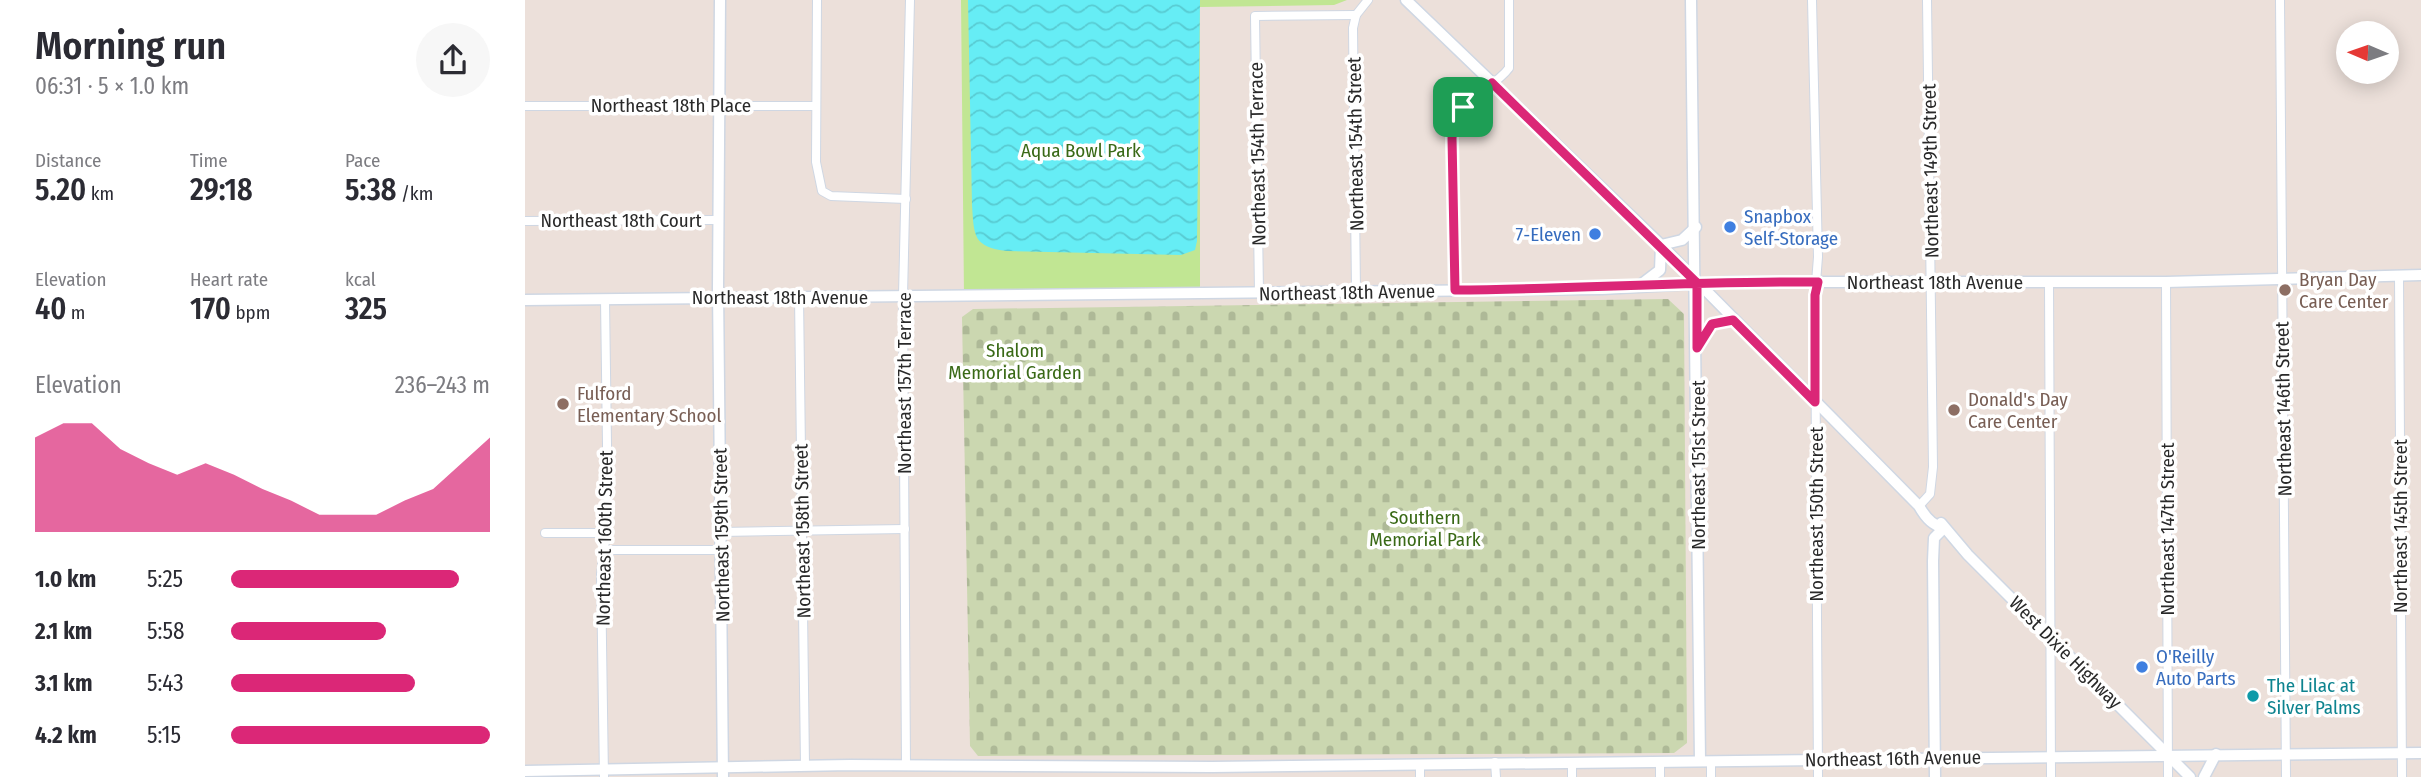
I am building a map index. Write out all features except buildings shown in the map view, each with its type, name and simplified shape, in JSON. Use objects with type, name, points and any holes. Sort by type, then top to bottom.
[{"type":"street","name":"Northeast 159th Street","points":[[720,0],[718,297],[723,773]]},
{"type":"street","points":[[817,0],[815,162],[822,191],[831,196],[906,199]]},
{"type":"street","name":"Northeast 157th Terrace","points":[[906,765],[903,296],[910,0]]},
{"type":"street","points":[[1356,15],[1367,0]]},
{"type":"street","name":"West Dixie Highway","points":[[1406,0],[1661,245],[1920,506],[1923,514],[1936,526],[1943,528],[2190,777]]},
{"type":"street","points":[[1455,290],[1454,122],[1458,112],[1509,68],[1509,0]]},
{"type":"street","name":"Northeast 151st Street","points":[[1691,0],[1706,761],[1711,777]]},
{"type":"street","name":"Northeast 150th Street","points":[[1812,0],[1818,282],[1815,295],[1818,777]]},
{"type":"street","name":"Northeast 149th Street","points":[[1920,506],[1930,494],[1933,467],[1927,0]]},
{"type":"street","name":"Northeast 146th Street","points":[[2280,0],[2286,777]]},
{"type":"street","name":"Northeast 154th Terrace","points":[[1259,293],[1255,16],[1356,15]]},
{"type":"street","name":"Northeast 154th Street","points":[[1356,15],[1353,41],[1356,292]]},
{"type":"street","name":"Northeast 18th Place","points":[[525,106],[816,106]]},
{"type":"street","name":"Northeast 18th Court","points":[[525,221],[718,220]]},
{"type":"street","points":[[1636,287],[1660,270],[1661,245],[1682,240],[1696,227]]},
{"type":"street","name":"Northeast 145th Street","points":[[2399,275],[2402,777]]},
{"type":"street","name":"Northeast 18th Avenue","points":[[525,300],[1356,292],[1636,287],[1697,283],[2166,282],[2421,275]]},
{"type":"street","points":[[2049,281],[2051,777]]},
{"type":"street","name":"Northeast 147th Street","points":[[2166,282],[2168,777]]},
{"type":"street","name":"Northeast 158th Street","points":[[799,296],[805,766]]},
{"type":"street","name":"Northeast 160th Street","points":[[604,773],[601,574],[606,533],[605,299]]},
{"type":"street","points":[[1697,348],[1712,324],[1733,320]]},
{"type":"street","points":[[1935,777],[1934,538],[1943,528]]},
{"type":"street","points":[[721,532],[905,529]]},
{"type":"street","points":[[545,533],[606,533]]},
{"type":"street","points":[[603,550],[721,550]]},
{"type":"street","name":"Northeast 16th Avenue","points":[[525,771],[723,773],[805,766],[850,770],[906,765],[1256,772],[1341,765],[1495,762],[2421,753]]},
{"type":"street","points":[[2204,777],[2215,754]]},
{"type":"street","points":[[1495,762],[1496,777]]},
{"type":"street","points":[[1660,762],[1660,777]]},
{"type":"street","points":[[1572,763],[1572,777]]},
{"type":"street","points":[[1420,764],[1420,777]]},
{"type":"street","points":[[1341,765],[1341,777]]},
{"type":"green space","name":"Aqua Bowl Park","points":[[961,0],[1347,0],[1334,5],[1200,7],[1200,293],[964,296]]},
{"type":"green space","name":"Southern Memorial Park","points":[[1668,299],[1684,314],[1687,743],[1674,753],[978,756],[970,746],[962,317],[973,309]]},
{"type":"water","name":"Aqua Bowl Park","points":[[968,0],[1200,0],[1195,250],[1181,255],[1007,251],[982,243],[975,232],[972,205]]},
{"type":"place","name":"Snapbox Self-Storage","points":[[1730,227]]},
{"type":"place","name":"7-Eleven","points":[[1595,234]]},
{"type":"place","name":"Bryan Day Care Center","points":[[2285,290]]},
{"type":"place","name":"Fulford Elementary School","points":[[563,404]]},
{"type":"place","name":"Donald's Day Care Center","points":[[1954,410]]},
{"type":"place","name":"O'Reilly Auto Parts","points":[[2142,667]]},
{"type":"place","name":"The Lilac at Silver Palms","points":[[2253,696]]},
{"type":"route","points":[[1463,107],[1455,116],[1452,138],[1455,290],[1602,289],[1697,283],[1818,282],[1815,295],[1815,402],[1733,320],[1712,324],[1697,348],[1697,283],[1492,83],[1480,90],[1463,107]]},
{"type":"park label","name":"Shalom Memorial Garden","points":[[1015,361]]}]
